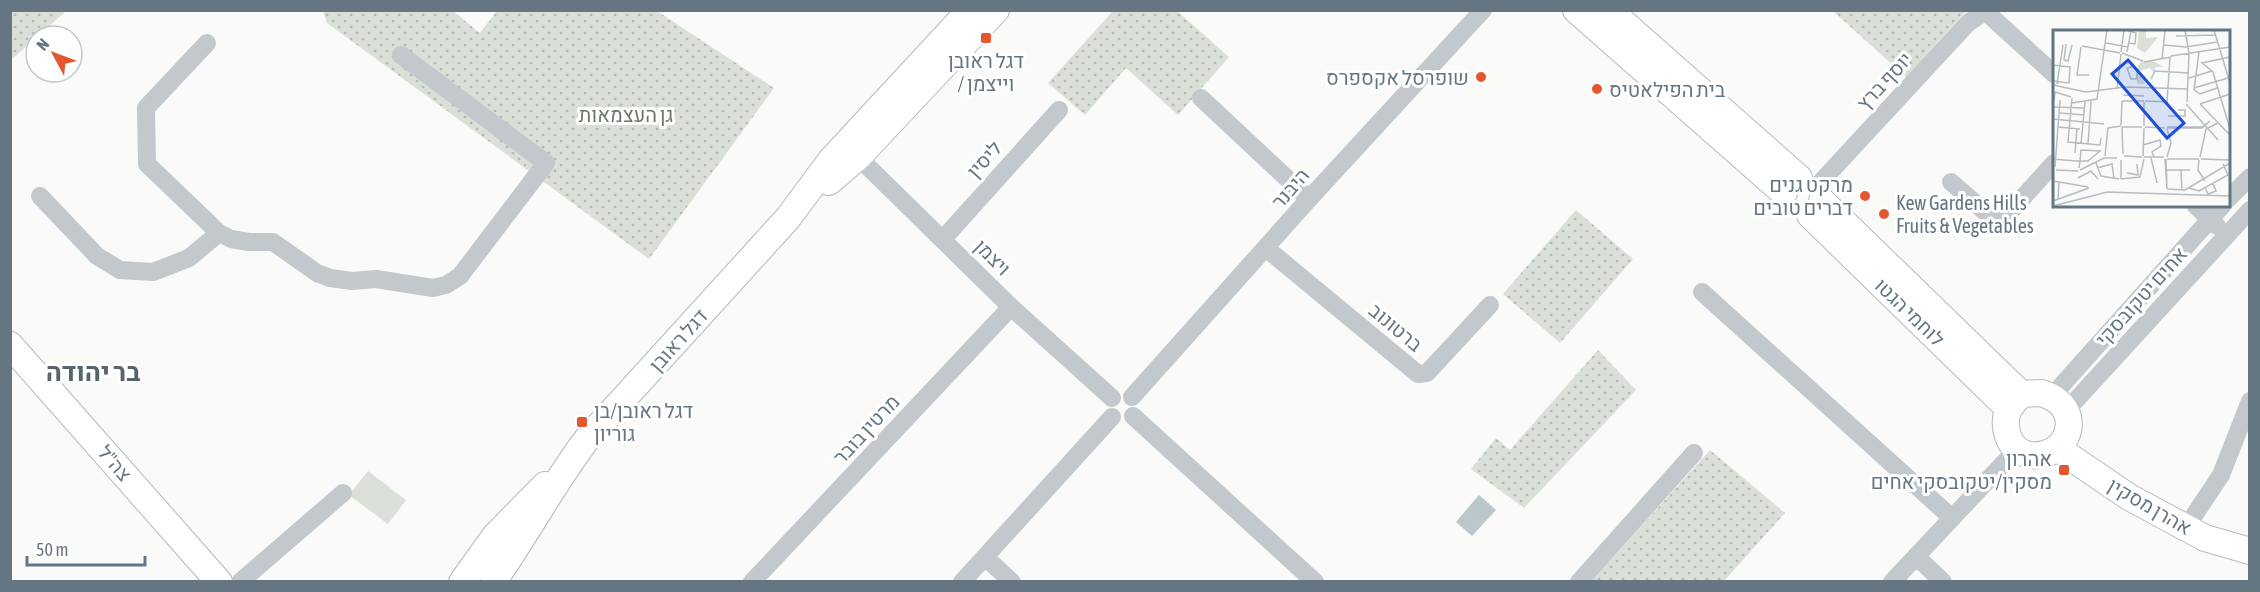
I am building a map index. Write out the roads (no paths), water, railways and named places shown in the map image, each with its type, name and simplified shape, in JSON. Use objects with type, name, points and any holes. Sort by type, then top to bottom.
[{"type":"street","name":"דגל ראובן","points":[[852,151],[970,10]]},
{"type":"street","name":"דגל ראובן","points":[[493,582],[517,548],[570,462],[588,439],[788,218],[852,151],[996,10]]},
{"type":"street","name":"היבנר","points":[[1132,397],[1267,249],[1309,199],[1483,10]]},
{"type":"street","name":"לוחמי הגטו","points":[[1576,10],[1807,194]]},
{"type":"street","name":"לוחמי הגטו","points":[[1609,10],[1807,194],[2015,401]]},
{"type":"street","points":[[1986,11],[2053,72]]},
{"type":"street","name":"יוסף ברץ","points":[[1807,194],[1968,23],[1986,11]]},
{"type":"street","points":[[207,43],[146,108],[147,164],[219,233],[231,239],[273,242],[317,273],[330,278],[352,281],[390,280],[434,288],[446,285],[460,276],[546,163],[401,55]]},
{"type":"street","points":[[1201,98],[1309,199]]},
{"type":"street","name":"ליסין","points":[[943,239],[1059,110]]},
{"type":"street","name":"ויצמן","points":[[852,151],[1011,307],[1112,399]]},
{"type":"street","points":[[1951,182],[1999,224],[2053,165]]},
{"type":"street","points":[[2230,198],[2250,177]]},
{"type":"street","points":[[40,196],[97,256],[120,270],[153,272],[189,258],[219,233]]},
{"type":"street","points":[[2199,207],[2216,212],[2226,236]]},
{"type":"street","name":"אחים יטקובסקי","points":[[2060,423],[2250,210]]},
{"type":"street","name":"אחים יטקובסקי","points":[[2060,423],[2216,212]]},
{"type":"street","name":"ברטונוב","points":[[1267,249],[1419,374],[1427,373],[1490,304]]},
{"type":"street","points":[[1702,292],[1952,518]]},
{"type":"street","name":"מרטין בובר","points":[[752,582],[1011,307]]},
{"type":"street","name":"צה\"ל","points":[[10,345],[219,582]]},
{"type":"street","points":[[1121,393],[1132,397],[1136,408],[1133,416],[1125,421],[1112,417],[1108,409],[1112,399],[1121,393]]},
{"type":"street","points":[[2041,393],[2060,423],[2050,453],[2033,456],[2017,449],[2010,441],[2006,430],[2006,419],[2015,401],[2041,393]]},
{"type":"street","points":[[2193,517],[2222,475],[2250,401]]},
{"type":"street","points":[[1133,416],[1315,582]]},
{"type":"street","points":[[962,582],[1112,417]]},
{"type":"street","name":"אהרן מסקין","points":[[2060,423],[2131,483],[2193,517],[2250,533]]},
{"type":"street","name":"אהרן מסקין","points":[[2060,423],[2129,497],[2205,538],[2250,550]]},
{"type":"street","points":[[1892,582],[2017,449]]},
{"type":"street","points":[[1579,582],[1694,453]]},
{"type":"street","name":"דגל ראובן","points":[[462,582],[495,536],[570,462]]},
{"type":"street","points":[[240,582],[343,493]]},
{"type":"street","points":[[1916,556],[1943,582]]},
{"type":"street","points":[[986,557],[1012,582]]},
{"type":"place","name":"דגל ראובן / וייצמן","points":[[986,38]]},
{"type":"place","name":"שופרסל אקספרס","points":[[1481,77]]},
{"type":"place","name":"בית הפילאטיס","points":[[1597,89]]},
{"type":"place","name":"מרקט גנים דברים טובים","points":[[1865,196]]},
{"type":"place","name":"Kew Gardens Hills Fruits & Vegetables","points":[[1884,214]]},
{"type":"place","name":"דגל ראובן/בן גוריון","points":[[582,422]]},
{"type":"place","name":"אהרון מסקין/יטקובסקי אחים","points":[[2064,470]]},
{"type":"district","name":"בר יהודה","points":[[93,372]]},
{"type":"park label","name":"גן העצמאות","points":[[626,114]]}]
